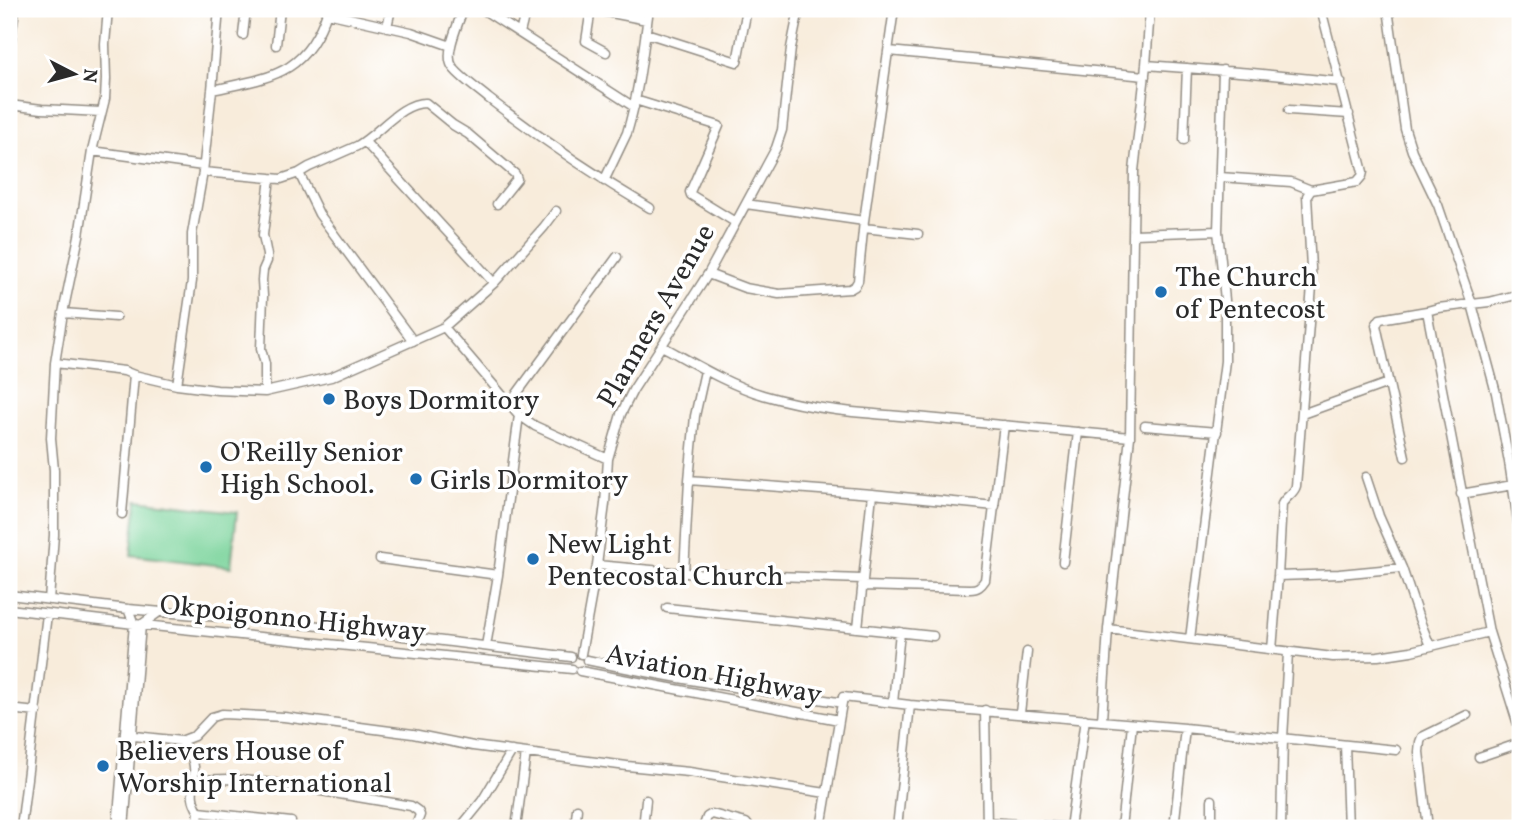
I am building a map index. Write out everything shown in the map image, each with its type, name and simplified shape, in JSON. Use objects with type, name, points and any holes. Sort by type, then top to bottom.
[{"type":"street","points":[[9,52],[15,9]]},
{"type":"street","points":[[49,600],[54,535],[51,438],[55,363],[92,151],[105,99],[108,9]]},
{"type":"street","points":[[177,386],[192,281],[192,234],[203,169],[219,9]]},
{"type":"street","points":[[243,35],[246,9]]},
{"type":"street","points":[[276,45],[280,9]]},
{"type":"street","points":[[387,27],[391,9]]},
{"type":"street","points":[[463,9],[451,46],[449,57],[452,67],[525,127],[604,181],[650,208]]},
{"type":"street","points":[[482,9],[634,103],[719,126],[690,192],[735,222]]},
{"type":"street","points":[[520,33],[526,9]]},
{"type":"street","points":[[606,52],[586,41],[591,9],[647,20]]},
{"type":"street","points":[[604,181],[627,133],[649,9]]},
{"type":"street","points":[[646,33],[737,62],[747,9]]},
{"type":"street","name":"Planners Avenue","points":[[584,657],[605,504],[608,458],[621,414],[633,390],[708,274],[776,148],[782,130],[791,48],[799,9]]},
{"type":"street","points":[[708,274],[745,288],[779,294],[850,289],[855,286],[858,281],[894,9]]},
{"type":"street","points":[[1102,720],[1108,629],[1130,437],[1134,171],[1150,9]]},
{"type":"street","points":[[1220,177],[1291,182],[1311,190],[1357,182],[1362,176],[1349,114],[1321,9]]},
{"type":"street","points":[[1388,9],[1405,129],[1412,151],[1438,205],[1472,304],[1496,393],[1520,535]]},
{"type":"street","points":[[212,90],[285,71],[312,45],[322,28],[327,11],[411,32],[451,46]]},
{"type":"street","points":[[889,51],[1145,76]]},
{"type":"street","points":[[1146,65],[1341,82]]},
{"type":"street","points":[[1184,140],[1187,68]]},
{"type":"street","points":[[1190,639],[1225,361],[1225,300],[1218,231],[1223,70]]},
{"type":"street","points":[[92,151],[281,179],[365,142],[404,109],[412,104],[426,103],[515,174],[517,179],[497,204]]},
{"type":"street","points":[[9,105],[101,112]]},
{"type":"street","points":[[1289,110],[1349,114]]},
{"type":"street","points":[[365,142],[495,283]]},
{"type":"street","points":[[299,173],[319,214],[413,341]]},
{"type":"street","points":[[265,391],[265,364],[261,349],[264,296],[262,270],[267,261],[263,235],[270,178]]},
{"type":"street","points":[[1272,650],[1282,504],[1284,499],[1295,491],[1296,486],[1311,286],[1307,195],[1311,190]]},
{"type":"street","points":[[746,204],[918,233]]},
{"type":"street","points":[[55,363],[124,371],[177,386],[217,390],[265,391],[331,377],[444,327],[495,283],[556,211]]},
{"type":"street","points":[[1134,234],[1218,231]]},
{"type":"street","points":[[510,403],[617,257]]},
{"type":"street","points":[[1405,457],[1377,321],[1438,308],[1489,302],[1520,294]]},
{"type":"street","points":[[1427,311],[1489,632],[1520,731]]},
{"type":"street","points":[[63,313],[116,317]]},
{"type":"street","points":[[444,327],[519,415],[535,426],[608,458]]},
{"type":"street","points":[[662,345],[705,370],[760,394],[794,404],[1130,437]]},
{"type":"street","points":[[684,573],[695,416],[705,370]]},
{"type":"street","points":[[122,514],[134,375]]},
{"type":"street","points":[[1302,414],[1388,383]]},
{"type":"street","points":[[486,646],[519,415]]},
{"type":"street","points":[[597,565],[684,573],[976,589],[985,580],[1004,425]]},
{"type":"street","points":[[1146,426],[1217,432]]},
{"type":"street","points":[[1063,562],[1078,432]]},
{"type":"street","points":[[1366,477],[1430,646]]},
{"type":"street","points":[[689,480],[995,506]]},
{"type":"street","points":[[1461,494],[1513,485]]},
{"type":"street","points":[[858,628],[872,494]]},
{"type":"street","points":[[380,559],[498,575]]},
{"type":"street","points":[[1278,576],[1402,568]]},
{"type":"street","name":"Okpoigonno Highway","points":[[9,595],[128,609],[331,627],[571,657]]},
{"type":"street","points":[[667,608],[933,636]]},
{"type":"street","name":"Okpoigonno Highway","points":[[9,609],[576,670]]},
{"type":"street","points":[[124,828],[138,624],[128,609]]},
{"type":"street","points":[[138,624],[159,612]]},
{"type":"street","points":[[21,828],[47,614]]},
{"type":"street","points":[[1108,629],[1333,657],[1410,651],[1489,632]]},
{"type":"street","points":[[893,703],[900,632]]},
{"type":"street","points":[[1020,713],[1027,652]]},
{"type":"street","points":[[576,653],[584,657],[585,668],[576,670],[569,665],[571,657],[576,653]]},
{"type":"street","points":[[1281,828],[1288,653]]},
{"type":"street","name":"Aviation Highway","points":[[584,657],[666,676],[758,691],[843,700],[821,828]]},
{"type":"street","name":"Aviation Highway","points":[[576,670],[839,720]]},
{"type":"street","points":[[843,700],[1102,720],[1396,750]]},
{"type":"street","points":[[897,828],[910,705]]},
{"type":"street","points":[[9,709],[37,712]]},
{"type":"street","points":[[985,710],[986,825],[1079,828]]},
{"type":"street","points":[[129,735],[181,741],[194,736],[212,717],[222,714],[284,717],[413,734],[473,747],[689,772],[826,793]]},
{"type":"street","points":[[1428,828],[1420,742],[1422,737],[1467,715]]},
{"type":"street","points":[[1070,828],[1085,719]]},
{"type":"street","points":[[1121,828],[1132,723]]},
{"type":"street","points":[[1174,828],[1185,728]]},
{"type":"street","points":[[117,828],[129,735]]},
{"type":"street","points":[[181,741],[195,768],[192,792],[199,812],[197,828]]},
{"type":"street","points":[[1479,757],[1520,743]]},
{"type":"street","points":[[1345,745],[1348,828]]},
{"type":"street","points":[[460,828],[482,801],[512,751]]},
{"type":"street","points":[[516,828],[526,753]]},
{"type":"street","points":[[193,780],[229,779],[274,783],[411,806],[420,815],[415,828]]},
{"type":"street","points":[[643,828],[646,800]]},
{"type":"street","points":[[1212,800],[1212,828]]},
{"type":"street","points":[[575,828],[577,809]]},
{"type":"street","points":[[199,812],[291,822]]},
{"type":"street","points":[[703,828],[707,817],[712,814],[746,823],[750,828]]},
{"type":"green space","points":[[137,500],[237,512],[231,567],[131,555]]},
{"type":"place","name":"The Church of Pentecost","points":[[1161,292]]},
{"type":"place","name":"Boys Dormitory","points":[[329,399]]},
{"type":"place","name":"O'Reilly Senior High School.","points":[[206,467]]},
{"type":"place","name":"Girls Dormitory","points":[[416,479]]},
{"type":"place","name":"New Light Pentecostal Church","points":[[533,559]]},
{"type":"place","name":"Believers House of Worship International","points":[[103,766]]}]
